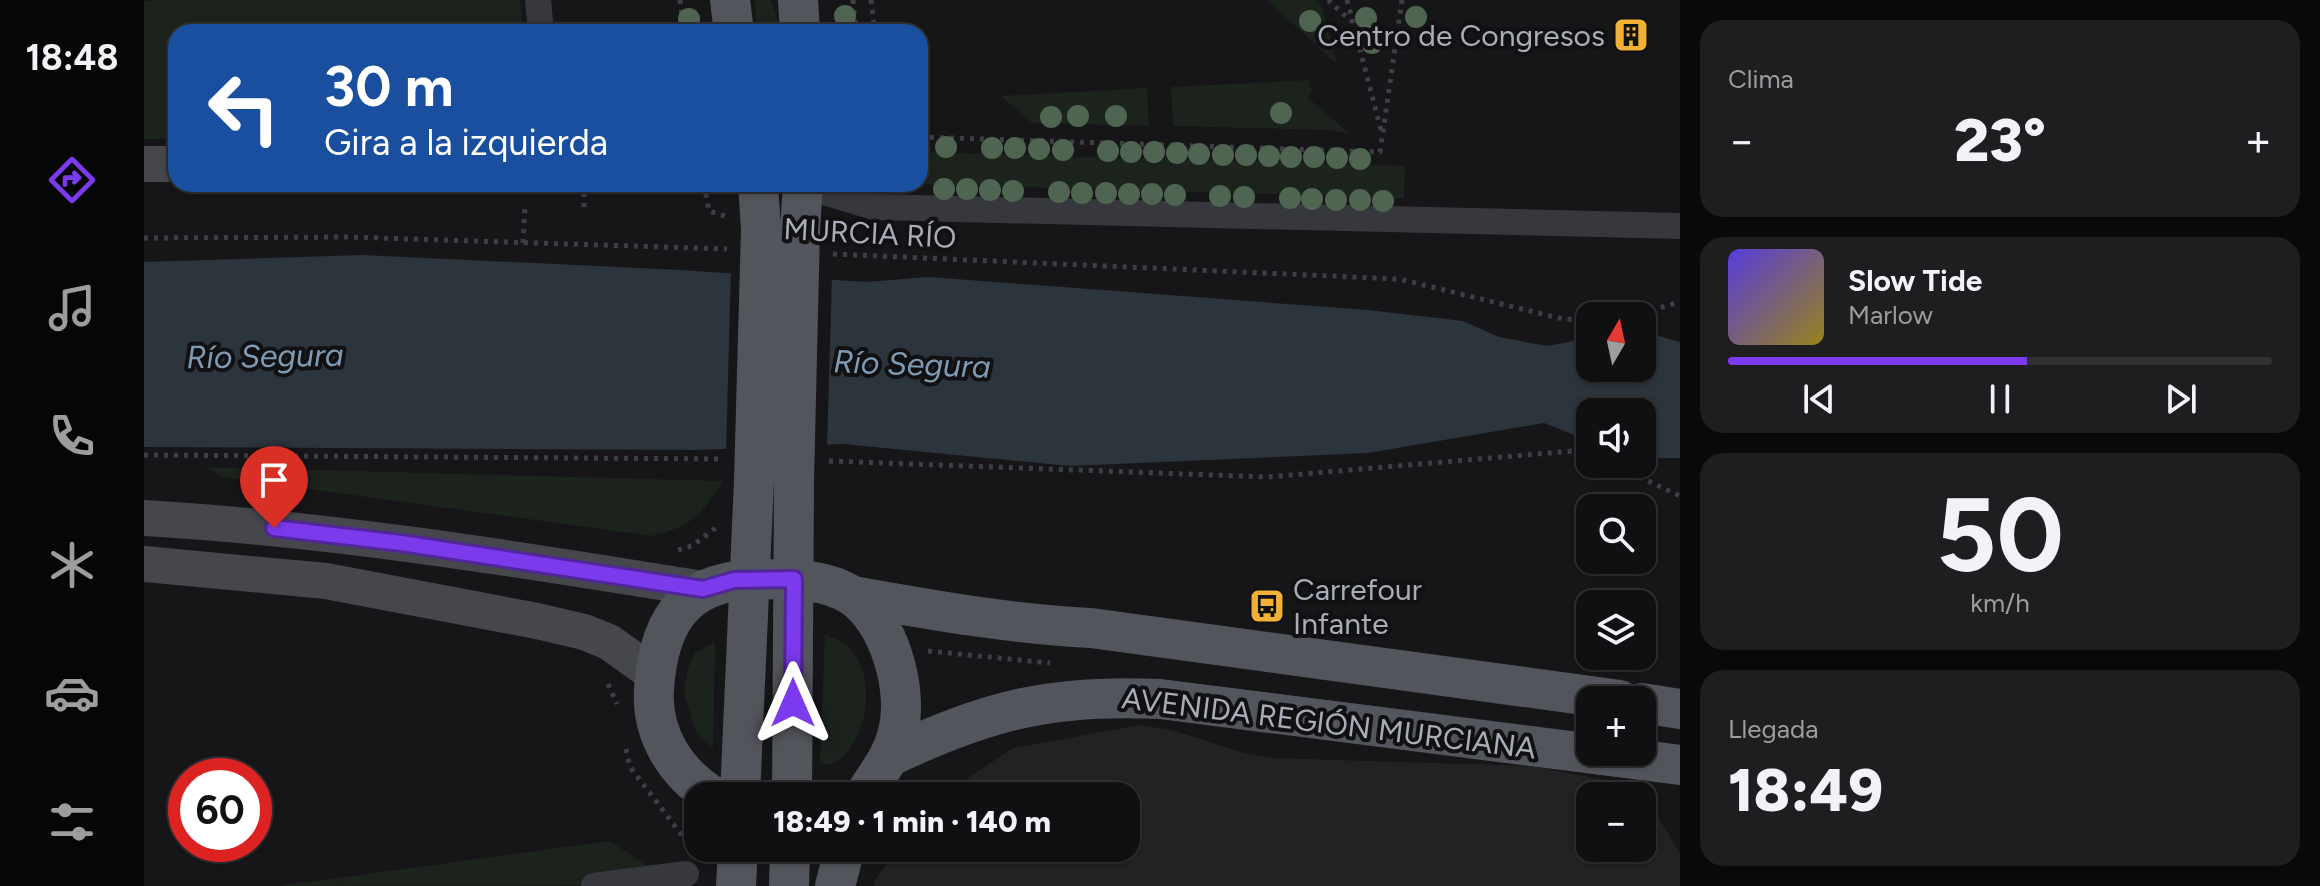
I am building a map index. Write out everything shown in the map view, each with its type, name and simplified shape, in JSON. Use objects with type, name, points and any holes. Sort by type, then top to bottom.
[{"type":"main road","points":[[730,0],[733,24]]},
{"type":"main road","points":[[797,24],[798,0]]},
{"type":"main road","points":[[144,164],[168,164]]},
{"type":"main road","points":[[741,782],[749,578],[741,469],[744,234],[756,192]]},
{"type":"main road","points":[[792,782],[794,579],[808,471],[815,242],[803,192]]},
{"type":"main road","points":[[144,518],[243,525],[387,542],[703,589]]},
{"type":"main road","points":[[144,564],[326,581],[537,621],[584,632],[609,642],[655,675]]},
{"type":"main road","name":"AVENIDA REGIÓN MURCIANA","points":[[703,589],[716,583],[749,578],[794,579],[830,586],[853,596],[976,617],[1091,628],[1576,694]]},
{"type":"main road","points":[[694,782],[666,749],[655,714],[655,675],[662,641],[670,625],[703,589]]},
{"type":"main road","points":[[853,596],[876,622],[886,639],[898,678],[902,712],[891,756],[872,782]]},
{"type":"main road","name":"AVENIDA REGIÓN MURCIANA","points":[[891,756],[944,731],[1002,711],[1046,703],[1118,697],[1160,699],[1680,765]]},
{"type":"main road","points":[[1656,705],[1680,709]]},
{"type":"main road","points":[[736,886],[737,862]]},
{"type":"main road","points":[[789,886],[790,862]]},
{"type":"main road","points":[[835,886],[841,862]]},
{"type":"street","points":[[538,0],[540,24]]},
{"type":"street","points":[[781,0],[793,24]]},
{"type":"street","points":[[824,192],[874,207],[1680,226]]},
{"type":"street","points":[[594,886],[686,874]]},
{"type":"path","points":[[680,0],[683,24]]},
{"type":"path","points":[[853,0],[855,24]]},
{"type":"path","points":[[871,0],[874,24]]},
{"type":"path","points":[[1328,0],[1353,23]]},
{"type":"path","points":[[1347,0],[1382,135]]},
{"type":"path","points":[[928,137],[1380,152],[1402,0]]},
{"type":"path","points":[[584,192],[584,207]]},
{"type":"path","points":[[705,192],[709,211],[733,218],[744,234]]},
{"type":"path","points":[[523,243],[525,205]]},
{"type":"path","points":[[144,238],[347,237],[523,243],[744,234]]},
{"type":"path","name":"MURCIA RÍO","points":[[815,242],[1399,279],[1563,319],[1576,319]]},
{"type":"path","points":[[1656,309],[1680,302]]},
{"type":"path","points":[[808,471],[1268,477],[1576,451]]},
{"type":"path","points":[[144,455],[741,469]]},
{"type":"path","points":[[1642,478],[1680,496]]},
{"type":"shaded area","points":[[520,0],[522,24],[168,24],[168,139],[144,139],[144,1]]},
{"type":"shaded area","points":[[754,0],[771,0],[778,24],[757,24]]},
{"type":"shaded area","points":[[1267,0],[1315,0],[1321,5],[1337,64]]},
{"type":"shaded area","points":[[1311,80],[1307,85],[1313,90],[1307,97],[1349,133],[1173,126],[1171,87]]},
{"type":"shaded area","points":[[1147,88],[1149,126],[1032,123],[1001,96]]},
{"type":"shaded area","points":[[928,152],[1405,166],[1404,198],[928,184]]},
{"type":"shaded area","points":[[206,467],[723,481],[695,518],[678,528],[652,536],[221,477]]},
{"type":"shaded area","points":[[825,635],[848,646],[857,657],[866,685],[860,729],[846,753],[831,765],[820,763]]},
{"type":"shaded area","points":[[715,642],[713,748],[696,733],[684,692],[688,668],[695,653]]},
{"type":"shaded area","points":[[1140,725],[1172,730],[1241,752],[1272,758],[1531,766],[1600,779],[1608,782],[1576,782],[1576,862],[1656,862],[1656,814],[1680,853],[1680,886],[874,886],[889,862],[1140,862],[1140,782],[962,782],[1013,748]]},
{"type":"shaded area","points":[[610,841],[676,885],[279,886]]},
{"type":"water","name":"Río Segura","points":[[363,255],[866,282],[928,277],[1368,310],[1463,321],[1499,337],[1547,346],[1576,341],[1576,382],[1656,382],[1656,335],[1680,342],[1680,458],[1656,458],[1656,398],[1576,398],[1576,436],[1544,423],[1368,453],[1070,466],[843,444],[696,450],[144,447],[144,262]]},
{"type":"pier","points":[[731,269],[832,275],[827,449],[726,453]]},
{"type":"place","name":"Centro de Congresos","points":[[1631,35]]},
{"type":"place","name":"Carrefour Infante","points":[[1267,606]]},
{"type":"route","points":[[274,528],[401,543],[703,589],[716,583],[749,578],[794,579],[793,703]]}]
